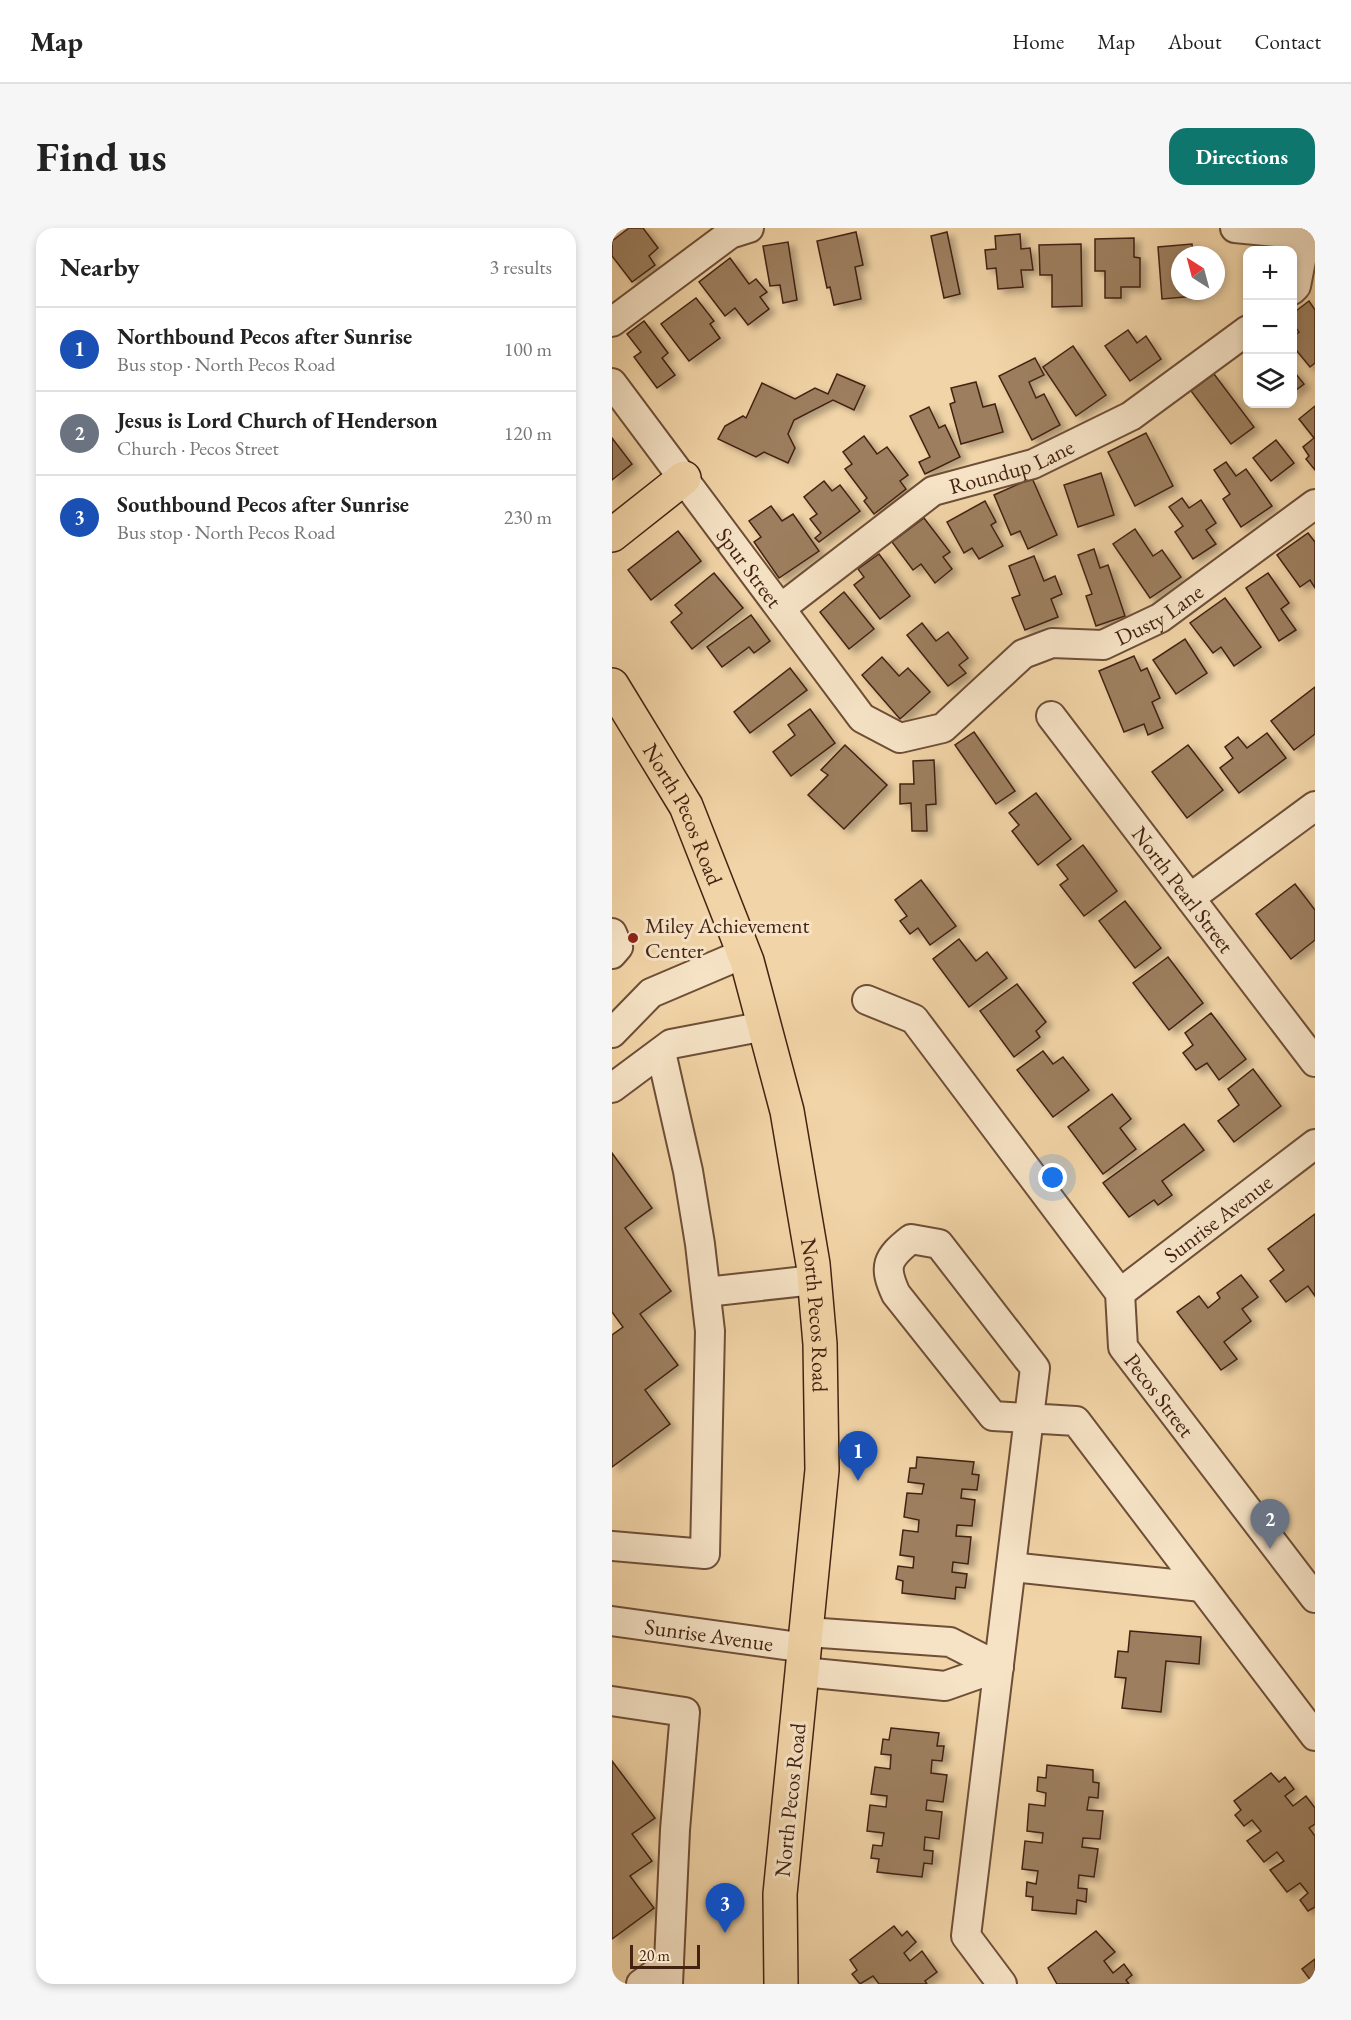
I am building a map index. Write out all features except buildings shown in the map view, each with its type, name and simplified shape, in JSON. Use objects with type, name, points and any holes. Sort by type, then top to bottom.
[{"type":"main road","points":[[612,535],[684,478]]},
{"type":"main road","name":"North Pecos Road","points":[[612,685],[686,806],[745,953],[787,1111],[814,1280],[820,1344],[822,1470],[780,1894],[781,1984]]},
{"type":"street","points":[[612,322],[730,234],[748,228]]},
{"type":"street","points":[[1235,228],[1311,236],[1297,283]]},
{"type":"street","name":"Roundup Lane","points":[[782,608],[933,491],[1033,464],[1131,416],[1243,334]]},
{"type":"street","name":"Spur Street","points":[[612,382],[862,718],[900,738]]},
{"type":"street","name":"Dusty Lane","points":[[900,738],[943,728],[1023,654],[1052,643],[1103,645],[1160,618],[1315,504]]},
{"type":"street","name":"North Pearl Street","points":[[1052,716],[1315,1062]]},
{"type":"street","points":[[1190,898],[1315,806]]},
{"type":"street","points":[[612,933],[618,947],[612,954]]},
{"type":"street","points":[[613,1029],[651,993],[745,953]]},
{"type":"street","points":[[867,1000],[914,1019],[1120,1293]]},
{"type":"street","points":[[612,1088],[671,1044],[765,1026]]},
{"type":"street","points":[[612,1546],[705,1554],[710,1331],[688,1170],[661,1052]]},
{"type":"street","name":"Sunrise Avenue","points":[[1120,1293],[1315,1144]]},
{"type":"street","points":[[1002,1984],[966,1936],[999,1667],[1011,1567],[1029,1418],[1035,1368],[939,1244],[911,1239],[892,1254],[887,1274],[896,1294],[993,1416],[1029,1418],[1076,1421],[1315,1736]]},
{"type":"street","points":[[706,1292],[814,1280]]},
{"type":"street","name":"Pecos Street","points":[[1120,1293],[1123,1347],[1315,1598]]},
{"type":"street","points":[[1011,1567],[1202,1587]]},
{"type":"street","name":"Sunrise Avenue","points":[[612,1621],[805,1650]]},
{"type":"street","points":[[805,1650],[950,1642],[999,1667]]},
{"type":"street","points":[[805,1650],[945,1686],[999,1667]]},
{"type":"street","points":[[612,1701],[685,1712],[675,1830],[669,1974],[641,1984]]},
{"type":"place","name":"Miley Achievement Center","points":[[633,938]]},
{"type":"place","name":"Northbound Pecos after Sunrise","points":[[858,1481]]},
{"type":"place","name":"Jesus is Lord Church of Henderson","points":[[1270,1549]]},
{"type":"place","name":"Southbound Pecos after Sunrise","points":[[725,1933]]}]
